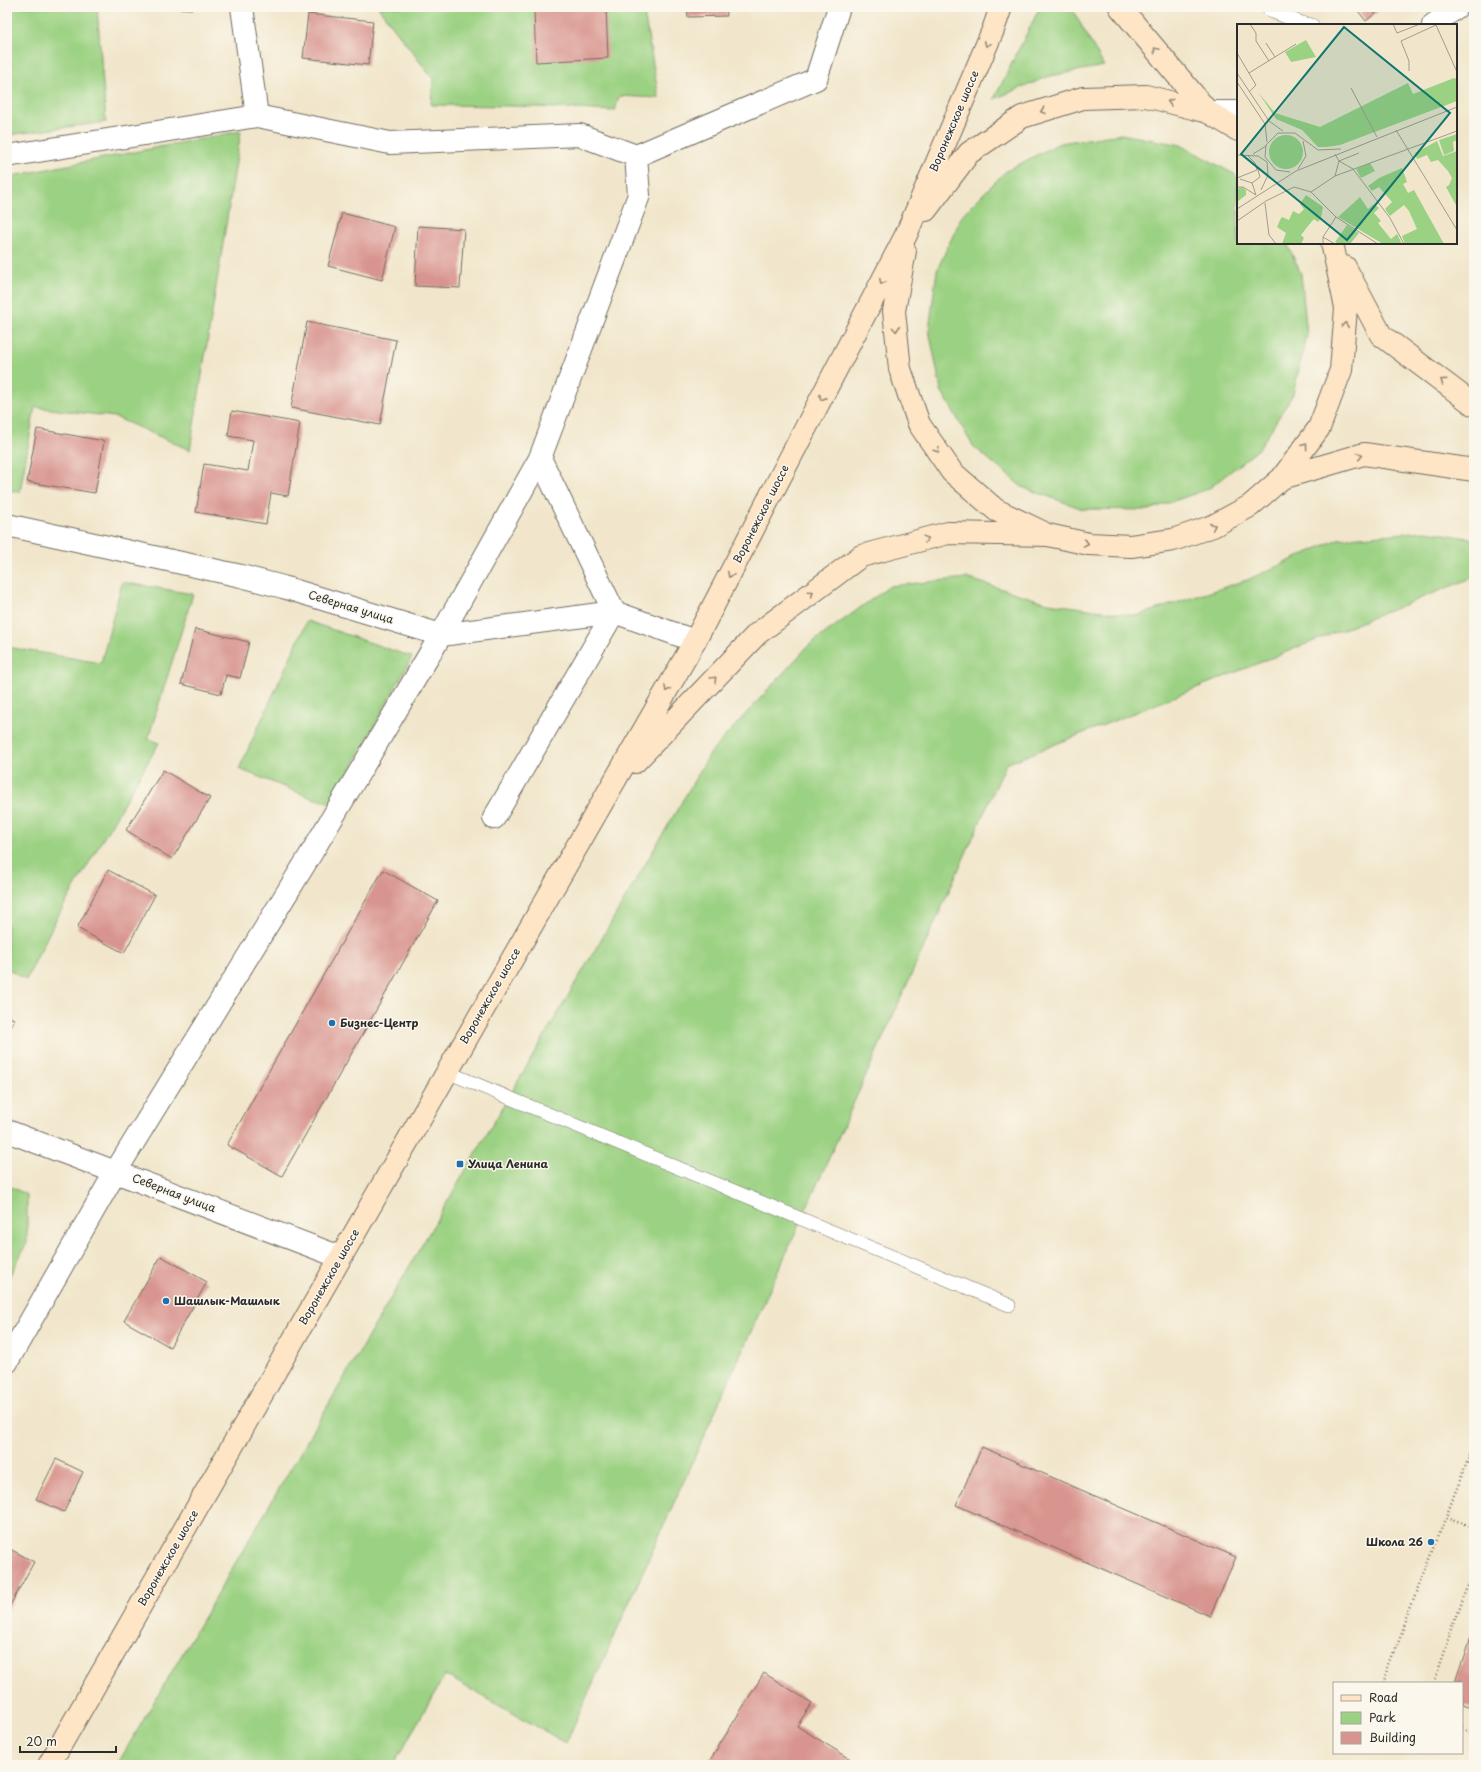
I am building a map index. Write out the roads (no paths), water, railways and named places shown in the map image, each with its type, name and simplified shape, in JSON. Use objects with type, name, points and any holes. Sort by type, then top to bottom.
[{"type":"main road","name":"Воронежское шоссе","points":[[49,1765],[158,1578],[340,1257],[695,641],[906,235],[993,30],[1001,7]]},
{"type":"main road","name":"Воронежское шоссе","points":[[1120,7],[1208,112]]},
{"type":"main road","name":"Воронежское шоссе","points":[[1048,535],[996,510],[952,472],[919,424],[900,369],[894,311],[905,254],[906,235],[969,153],[1022,117],[1083,98],[1146,96],[1208,112],[1237,129]]},
{"type":"main road","name":"Воронежское шоссе","points":[[610,788],[757,634],[861,556],[948,533],[1048,535],[1089,544],[1132,546],[1173,540],[1213,526],[1244,509],[1282,478],[1319,428],[1341,370],[1346,308],[1334,244]]},
{"type":"main road","points":[[1334,244],[1381,335],[1474,405]]},
{"type":"main road","points":[[1282,478],[1364,454],[1474,470]]},
{"type":"street","points":[[242,7],[257,116]]},
{"type":"street","points":[[7,156],[257,116],[390,144],[580,136],[636,156],[816,79],[839,7]]},
{"type":"street","points":[[1434,24],[1457,7]]},
{"type":"street","points":[[1208,112],[1237,112]]},
{"type":"street","points":[[7,1362],[116,1171],[309,857],[441,635],[540,458],[639,195],[636,156]]},
{"type":"street","points":[[494,818],[614,612],[540,458]]},
{"type":"street","name":"Северная улица","points":[[7,525],[241,576],[283,587],[441,635],[614,612],[695,641]]},
{"type":"street","name":"Северная улица","points":[[7,1131],[340,1257]]},
{"type":"lane","points":[[1267,8],[1305,24]]},
{"type":"lane","points":[[447,1072],[1009,1305]]},
{"type":"place","name":"Бизнес-Центр","points":[[332,1023]]},
{"type":"place","name":"Улица Ленина","points":[[460,1164]]},
{"type":"place","name":"Шашлык-Машлык","points":[[166,1301]]},
{"type":"place","name":"Школа 26","points":[[1431,1542]]}]
